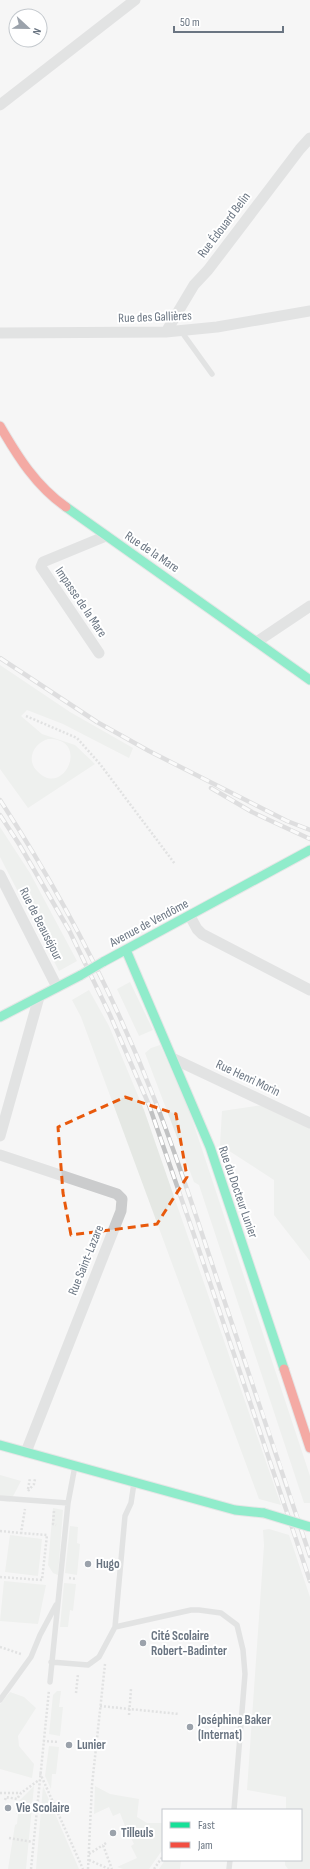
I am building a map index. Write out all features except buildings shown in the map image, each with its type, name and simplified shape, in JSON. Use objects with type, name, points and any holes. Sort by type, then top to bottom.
[{"type":"street","points":[[0,106],[135,0]]},
{"type":"street","name":"Rue Édouard Belin","points":[[166,332],[194,285],[208,270],[310,138]]},
{"type":"street","name":"Rue des Gallières","points":[[0,333],[181,331],[216,327],[310,311]]},
{"type":"street","name":"Rue de la Mare","points":[[0,426],[17,455],[32,476],[60,504],[258,641],[310,680]]},
{"type":"street","name":"Impasse de la Mare","points":[[99,653],[41,567],[43,562],[106,536]]},
{"type":"street","points":[[258,641],[310,606]]},
{"type":"street","name":"Avenue de Vendôme","points":[[0,1017],[310,850]]},
{"type":"street","name":"Rue de Beauséjour","points":[[0,875],[57,987]]},
{"type":"street","points":[[190,916],[197,929],[202,934],[310,990]]},
{"type":"street","name":"Rue du Docteur Lunier","points":[[126,950],[174,1059],[210,1148],[310,1448]]},
{"type":"street","points":[[0,1136],[39,997]]},
{"type":"street","name":"Rue Henri Morin","points":[[174,1059],[310,1123]]},
{"type":"street","name":"Rue Saint-Lazare","points":[[0,1155],[117,1194],[122,1199],[121,1211],[26,1452]]},
{"type":"street","points":[[0,1445],[235,1510],[264,1514],[310,1527]]},
{"type":"lane","points":[[181,331],[212,374]]},
{"type":"lane","points":[[50,1682],[50,1662],[68,1503],[75,1466]]},
{"type":"lane","points":[[50,1662],[88,1665],[99,1657],[106,1641],[115,1627],[125,1516],[131,1503],[134,1482]]},
{"type":"lane","points":[[0,1498],[68,1503]]},
{"type":"lane","points":[[0,1700],[31,1657],[40,1635],[58,1601]]},
{"type":"lane","points":[[115,1627],[199,1610],[221,1613],[237,1626],[243,1650],[245,1674],[234,1809]]},
{"type":"path","points":[[26,716],[77,738],[100,764],[174,864]]},
{"type":"path","points":[[30,1478],[28,1489],[33,1491]]},
{"type":"path","points":[[21,1533],[24,1510],[32,1510]]},
{"type":"path","points":[[47,1511],[55,1511],[54,1524],[59,1525]]},
{"type":"path","points":[[0,1531],[47,1535],[42,1580],[0,1576]]},
{"type":"path","points":[[70,1579],[76,1579]]},
{"type":"path","points":[[88,1869],[92,1785],[106,1641]]},
{"type":"path","points":[[76,1693],[79,1664]]},
{"type":"path","points":[[31,1869],[50,1682]]},
{"type":"path","points":[[129,1715],[131,1689]]},
{"type":"path","points":[[100,1706],[179,1714]]},
{"type":"path","points":[[43,1741],[59,1742]]},
{"type":"path","points":[[40,1772],[83,1869]]},
{"type":"path","points":[[5,1800],[6,1797],[18,1799],[21,1794],[39,1779]]},
{"type":"path","points":[[0,1792],[21,1794]]},
{"type":"path","points":[[9,1838],[33,1842]]},
{"type":"path","points":[[89,1854],[106,1843]]},
{"type":"path","points":[[103,1845],[111,1869]]},
{"type":"path","points":[[154,1869],[162,1857]]},
{"type":"path","points":[[89,1860],[111,1869]]},
{"type":"highlighted area","points":[[125,1097],[176,1114],[187,1177],[157,1224],[71,1235],[63,1193],[58,1127]]},
{"type":"shaded area","points":[[0,665],[70,712],[133,748],[129,758],[63,724],[27,710],[21,716],[42,734],[75,745],[95,764],[28,808],[0,769]],"holes":[[[48,739],[61,741],[68,747],[71,756],[69,765],[64,773],[57,778],[48,778],[38,772],[34,767],[32,762],[33,752],[39,744]]]},
{"type":"shaded area","points":[[0,827],[30,873],[77,961],[59,971],[0,857]]},
{"type":"shaded area","points":[[130,982],[153,1030],[139,1036],[117,989]]},
{"type":"shaded area","points":[[89,990],[109,1026],[144,1110],[281,1505],[259,1499],[81,1017],[72,1000]]},
{"type":"shaded area","points":[[160,1045],[189,1110],[310,1476],[310,1503],[304,1503],[199,1185],[194,1182],[145,1053],[151,1048]]},
{"type":"shaded area","points":[[263,1105],[310,1127],[310,1261],[274,1215],[274,1180],[220,1145],[222,1111]]},
{"type":"shaded area","points":[[0,1475],[21,1481],[10,1502],[0,1501]]},
{"type":"shaded area","points":[[53,1508],[63,1510],[58,1575],[53,1573],[48,1565]]},
{"type":"shaded area","points":[[70,1526],[78,1527],[77,1543],[80,1544],[77,1575],[65,1573]]},
{"type":"shaded area","points":[[269,1529],[289,1535],[310,1597],[310,1869],[288,1869],[285,1865],[285,1861],[302,1861],[302,1809],[286,1809],[286,1797],[247,1790],[264,1545],[263,1530]]},
{"type":"shaded area","points":[[10,1535],[42,1539],[38,1576],[5,1572]]},
{"type":"shaded area","points":[[4,1581],[46,1585],[38,1624],[0,1621]]},
{"type":"shaded area","points":[[64,1583],[76,1584],[73,1611],[70,1610],[68,1627],[60,1627]]},
{"type":"shaded area","points":[[57,1691],[61,1691],[59,1707],[63,1707],[60,1736],[49,1734],[53,1695]]},
{"type":"shaded area","points":[[10,1692],[24,1697],[36,1708],[18,1736],[19,1746],[34,1764],[32,1778],[0,1769],[0,1704]]},
{"type":"shaded area","points":[[49,1746],[59,1747],[56,1774],[52,1774],[51,1789],[45,1776]]},
{"type":"shaded area","points":[[34,1786],[26,1869],[8,1869],[15,1825],[17,1824],[18,1814],[16,1814],[18,1802]]},
{"type":"shaded area","points":[[43,1786],[79,1869],[36,1869]]},
{"type":"shaded area","points":[[95,1786],[110,1794],[139,1799],[137,1817],[147,1823],[162,1823],[162,1850],[149,1869],[123,1869],[117,1867],[137,1858],[131,1846],[134,1844],[131,1838],[127,1839],[122,1827],[125,1826],[120,1813],[113,1816],[109,1807],[94,1814]]},
{"type":"shaded area","points":[[164,1861],[181,1861],[180,1869],[159,1869]]},
{"type":"railway","points":[[0,658],[97,722],[149,751],[287,821],[310,830]]},
{"type":"railway","points":[[211,788],[252,812],[310,839]]},
{"type":"railway","points":[[0,800],[45,873],[86,947],[140,1063],[180,1170],[310,1556]]},
{"type":"railway","points":[[0,815],[19,844],[69,930],[110,1015],[149,1105],[310,1581]]},
{"type":"traffic: fast","points":[[66,507],[310,680]]},
{"type":"traffic: fast","points":[[103,962],[310,850]]},
{"type":"traffic: fast","points":[[126,950],[210,1147],[284,1369]]},
{"type":"traffic: fast","points":[[81,975],[103,962]]},
{"type":"traffic: fast","points":[[0,1017],[81,975]]},
{"type":"traffic: fast","points":[[0,1445],[235,1510],[264,1513]]},
{"type":"traffic: fast","points":[[264,1513],[310,1527]]},
{"type":"traffic: jam","points":[[0,426],[28,470],[55,499],[66,507]]},
{"type":"traffic: jam","points":[[284,1369],[310,1448]]},
{"type":"place","name":"Hugo","points":[[88,1564]]},
{"type":"place","name":"Cité Scolaire Robert-Badinter","points":[[143,1643]]},
{"type":"place","name":"Joséphine Baker (Internat)","points":[[190,1727]]},
{"type":"place","name":"Lunier","points":[[69,1745]]},
{"type":"place","name":"Vie Scolaire","points":[[8,1808]]},
{"type":"place","name":"Tilleuls","points":[[113,1833]]}]
